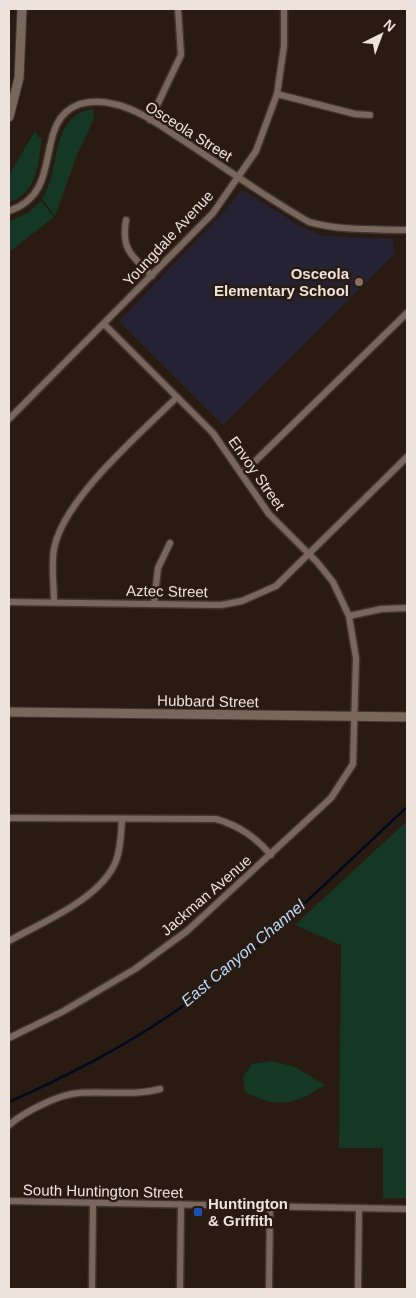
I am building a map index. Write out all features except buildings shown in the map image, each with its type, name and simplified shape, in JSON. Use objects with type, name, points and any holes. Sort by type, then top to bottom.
[{"type":"main road","points":[[9,117],[19,78],[22,9]]},
{"type":"main road","name":"Hubbard Street","points":[[9,712],[407,717]]},
{"type":"street","points":[[150,120],[181,55],[178,9]]},
{"type":"street","name":"Youngdale Avenue","points":[[9,419],[213,213],[256,151],[277,94],[284,46],[284,9]]},
{"type":"street","points":[[277,94],[355,114],[370,115]]},
{"type":"street","name":"Osceola Street","points":[[9,211],[23,205],[41,185],[51,137],[57,125],[67,113],[79,104],[95,101],[115,104],[150,120],[309,222],[345,229],[407,230]]},
{"type":"street","points":[[126,220],[123,236],[127,247],[152,276]]},
{"type":"street","points":[[242,474],[407,313]]},
{"type":"street","name":"Envoy Street","points":[[104,324],[216,437],[269,514],[309,554],[333,582],[349,616],[356,658],[354,716]]},
{"type":"street","points":[[54,602],[54,549],[66,516],[89,486],[177,396]]},
{"type":"street","name":"Aztec Street","points":[[9,602],[221,605],[242,601],[276,586],[407,457]]},
{"type":"street","points":[[154,603],[158,568],[170,543]]},
{"type":"street","points":[[349,616],[381,609],[407,608]]},
{"type":"street","name":"Jackman Avenue","points":[[9,1038],[62,1012],[135,969],[187,930],[272,855],[331,798],[349,773],[353,764],[354,716]]},
{"type":"street","points":[[9,818],[216,819],[234,824],[249,832],[272,855]]},
{"type":"street","points":[[9,941],[88,896],[103,882],[116,863],[120,846],[122,819]]},
{"type":"street","points":[[9,1125],[18,1117],[65,1095],[78,1093],[146,1093],[160,1089]]},
{"type":"street","name":"South Huntington Street","points":[[9,1201],[407,1208]]},
{"type":"street","points":[[92,1289],[93,1203]]},
{"type":"street","points":[[180,1289],[181,1204]]},
{"type":"street","points":[[269,1289],[270,1206]]},
{"type":"street","points":[[358,1289],[359,1208]]},
{"type":"shaded area","points":[[241,191],[244,191],[302,227],[324,236],[393,239],[394,255],[223,425],[119,321],[222,214]]},
{"type":"green space","points":[[93,109],[94,119],[77,155],[55,216],[42,199],[52,174],[62,133],[69,122],[79,114]]},
{"type":"green space","points":[[35,131],[38,137],[42,138],[35,176],[26,192],[19,198],[9,202],[9,175]]},
{"type":"green space","points":[[41,201],[54,217],[9,252],[9,219],[11,221],[29,212]]},
{"type":"green space","points":[[407,821],[407,1198],[383,1198],[383,1148],[339,1148],[341,945],[295,925]]},
{"type":"green space","points":[[272,1061],[295,1067],[325,1085],[304,1097],[277,1103],[245,1092],[243,1077],[252,1064]]},
{"type":"waterway","name":"East Canyon Channel","points":[[9,1102],[103,1056],[191,1000],[275,931],[407,807]]},
{"type":"place","name":"Osceola Elementary School","points":[[359,282]]},
{"type":"place","name":"Huntington & Griffith","points":[[198,1212]]}]
